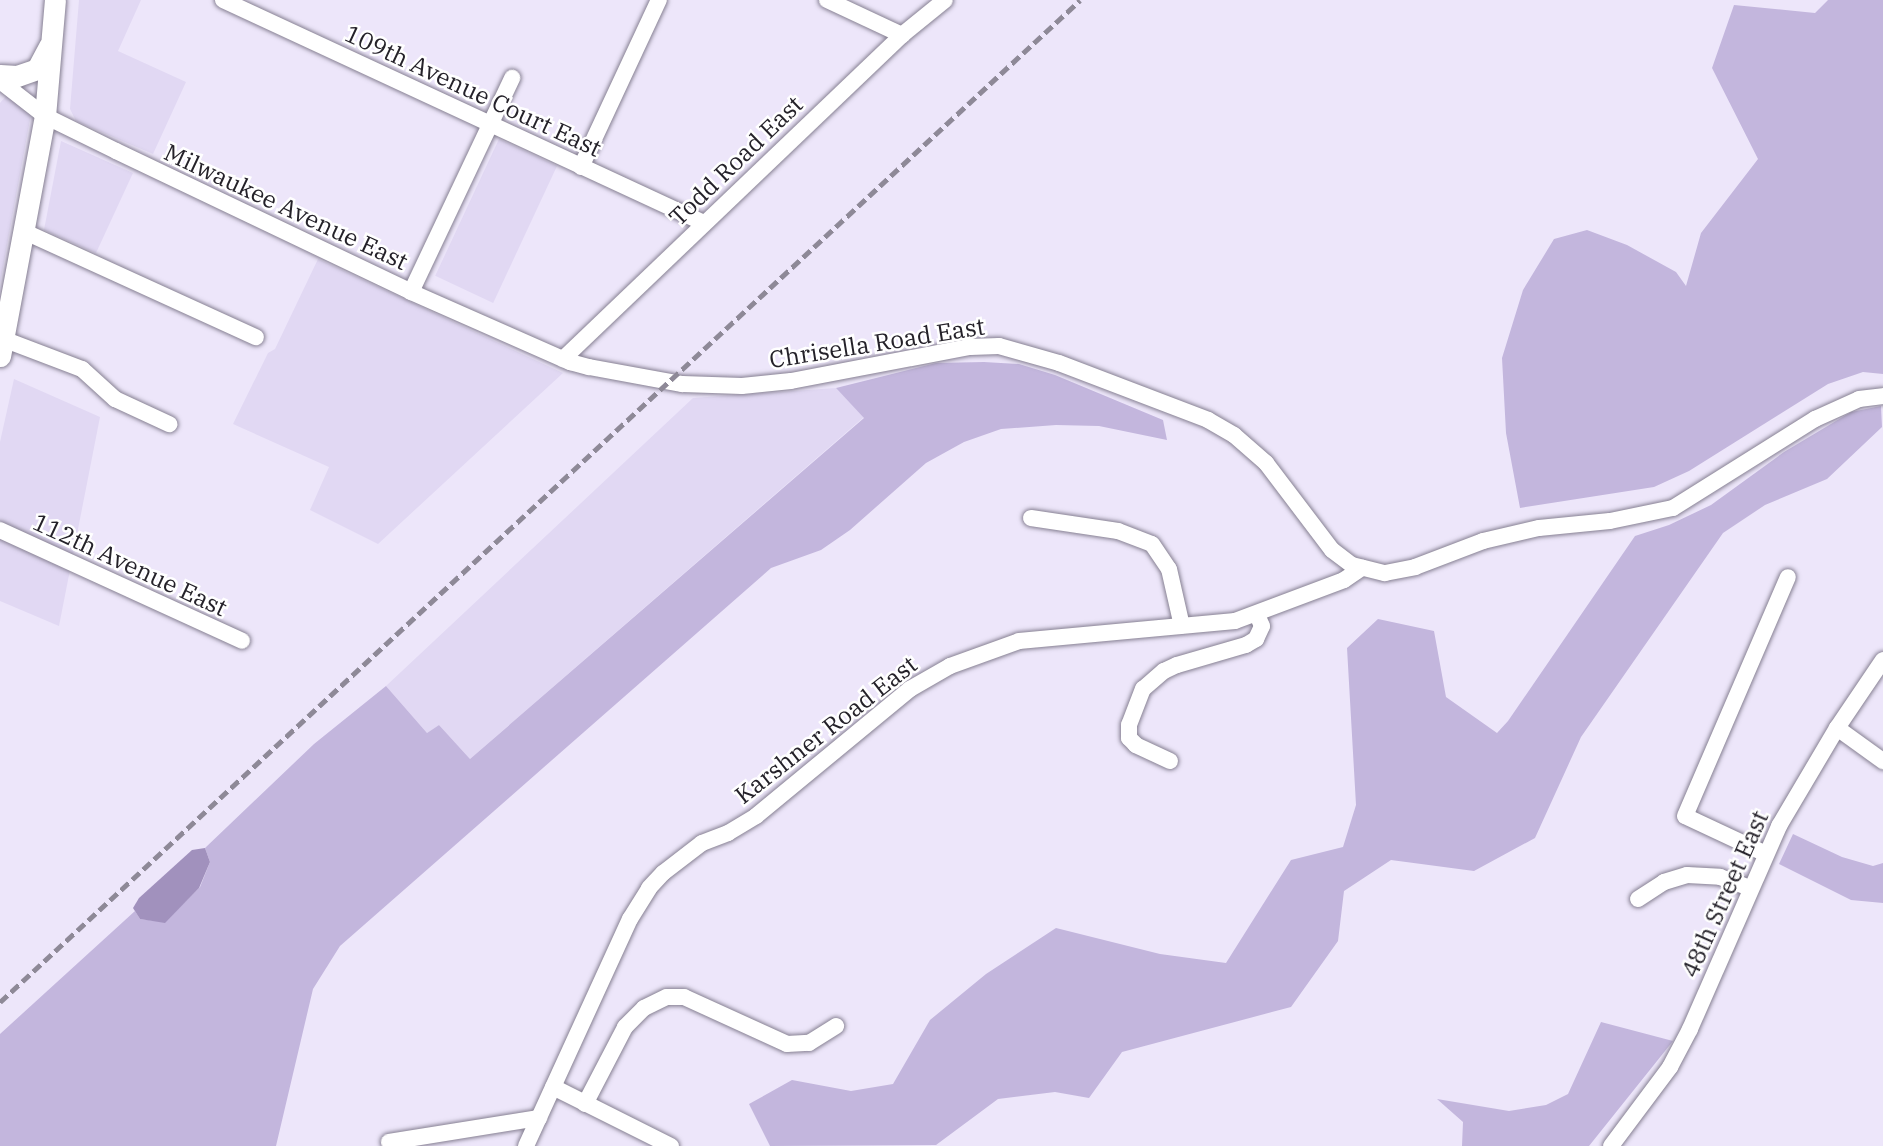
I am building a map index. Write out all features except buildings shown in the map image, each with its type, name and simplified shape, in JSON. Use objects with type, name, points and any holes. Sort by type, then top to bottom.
[{"type":"main road","points":[[2,347],[45,116],[55,0]]},
{"type":"main road","points":[[0,75],[17,76],[37,69],[43,61],[52,34]]},
{"type":"street","name":"109th Avenue Court East","points":[[223,0],[704,223]]},
{"type":"street","points":[[581,167],[659,0]]},
{"type":"street","points":[[827,0],[902,35]]},
{"type":"street","name":"Todd Road East","points":[[563,359],[902,35],[945,0]]},
{"type":"street","points":[[411,292],[512,78]]},
{"type":"street","name":"Milwaukee Avenue East","points":[[0,81],[45,116],[411,292],[563,359]]},
{"type":"street","points":[[23,231],[256,337]]},
{"type":"street","name":"Chrisella Road East","points":[[563,359],[632,377],[682,384],[742,386],[791,381],[970,347],[999,346],[1029,353],[1196,415],[1234,435],[1266,463],[1323,542],[1342,559],[1362,568],[1385,573],[1402,571],[1483,541],[1539,528],[1610,521],[1673,508],[1815,419],[1859,399],[1883,396]]},
{"type":"street","points":[[2,347],[82,369],[115,399],[169,424]]},
{"type":"street","points":[[1031,518],[1118,531],[1152,544],[1169,569],[1182,626]]},
{"type":"street","name":"112th Avenue East","points":[[0,530],[242,641]]},
{"type":"street","name":"Karshner Road East","points":[[526,1146],[630,919],[656,881],[702,843],[728,833],[756,816],[910,689],[950,666],[1019,641],[1205,626],[1257,615],[1344,580],[1362,568]]},
{"type":"street","points":[[1766,854],[1685,816],[1787,577]]},
{"type":"street","points":[[1170,761],[1136,746],[1129,738],[1129,725],[1143,689],[1164,671],[1177,665],[1246,645],[1256,639],[1262,626],[1257,615]]},
{"type":"street","name":"48th Street East","points":[[1611,1146],[1670,1066],[1690,1029],[1766,854],[1806,778],[1883,660]]},
{"type":"street","points":[[1837,728],[1883,761]]},
{"type":"street","points":[[1638,900],[1664,882],[1688,875],[1720,877],[1750,888]]},
{"type":"street","points":[[585,1104],[625,1027],[644,1008],[667,997],[684,997],[788,1044],[809,1043],[836,1027]]},
{"type":"street","points":[[553,1087],[671,1146]]},
{"type":"street","points":[[389,1142],[539,1118]]},
{"type":"shaded area","points":[[79,0],[141,0],[118,51],[186,82],[153,154],[76,121],[70,109]]},
{"type":"shaded area","points":[[1828,0],[1883,0],[1883,374],[1863,372],[1828,384],[1689,471],[1654,487],[1520,508],[1506,433],[1502,358],[1523,290],[1554,239],[1587,230],[1627,245],[1676,272],[1686,286],[1701,233],[1758,159],[1712,68],[1734,5],[1815,13]]},
{"type":"shaded area","points":[[7,95],[31,114],[0,284],[0,103]]},
{"type":"shaded area","points":[[499,139],[557,166],[493,303],[435,276]]},
{"type":"shaded area","points":[[61,141],[133,173],[96,253],[44,230]]},
{"type":"shaded area","points":[[318,259],[563,373],[378,544],[310,510],[329,467],[233,424],[268,353],[275,349]]},
{"type":"shaded area","points":[[936,363],[1019,364],[1055,375],[1163,420],[1167,440],[1099,426],[1056,425],[1001,429],[964,442],[926,463],[850,530],[821,550],[771,568],[340,946],[313,989],[276,1146],[0,1146],[0,1034],[135,911],[140,919],[165,922],[200,887],[210,862],[205,848],[314,744],[386,686],[427,733],[439,725],[470,759],[864,418],[836,388]]},
{"type":"shaded area","points":[[14,379],[100,417],[59,626],[0,601],[0,442]]},
{"type":"shaded area","points":[[836,388],[864,417],[470,759],[439,725],[427,733],[386,686],[693,398]]},
{"type":"shaded area","points":[[1881,406],[1882,427],[1827,479],[1765,505],[1723,533],[1581,737],[1535,838],[1474,871],[1391,860],[1344,891],[1338,941],[1291,1007],[1122,1052],[1089,1098],[1055,1092],[998,1099],[936,1145],[770,1146],[749,1104],[792,1080],[851,1091],[893,1084],[930,1020],[986,974],[1056,928],[1160,954],[1226,963],[1291,860],[1343,847],[1356,805],[1347,648],[1378,619],[1434,631],[1446,697],[1497,733],[1508,721],[1635,536],[1669,525],[1711,505],[1784,452],[1851,412]]},
{"type":"shaded area","points":[[1793,834],[1842,857],[1873,866],[1883,863],[1883,903],[1851,900],[1779,864]]},
{"type":"shaded area","points":[[205,848],[210,862],[199,888],[165,923],[140,919],[133,908],[139,898],[192,850]]},
{"type":"shaded area","points":[[1601,1022],[1673,1041],[1589,1146],[1462,1146],[1463,1122],[1437,1099],[1509,1111],[1546,1105],[1568,1094]]},
{"type":"railway","points":[[0,1002],[1080,0]]}]
